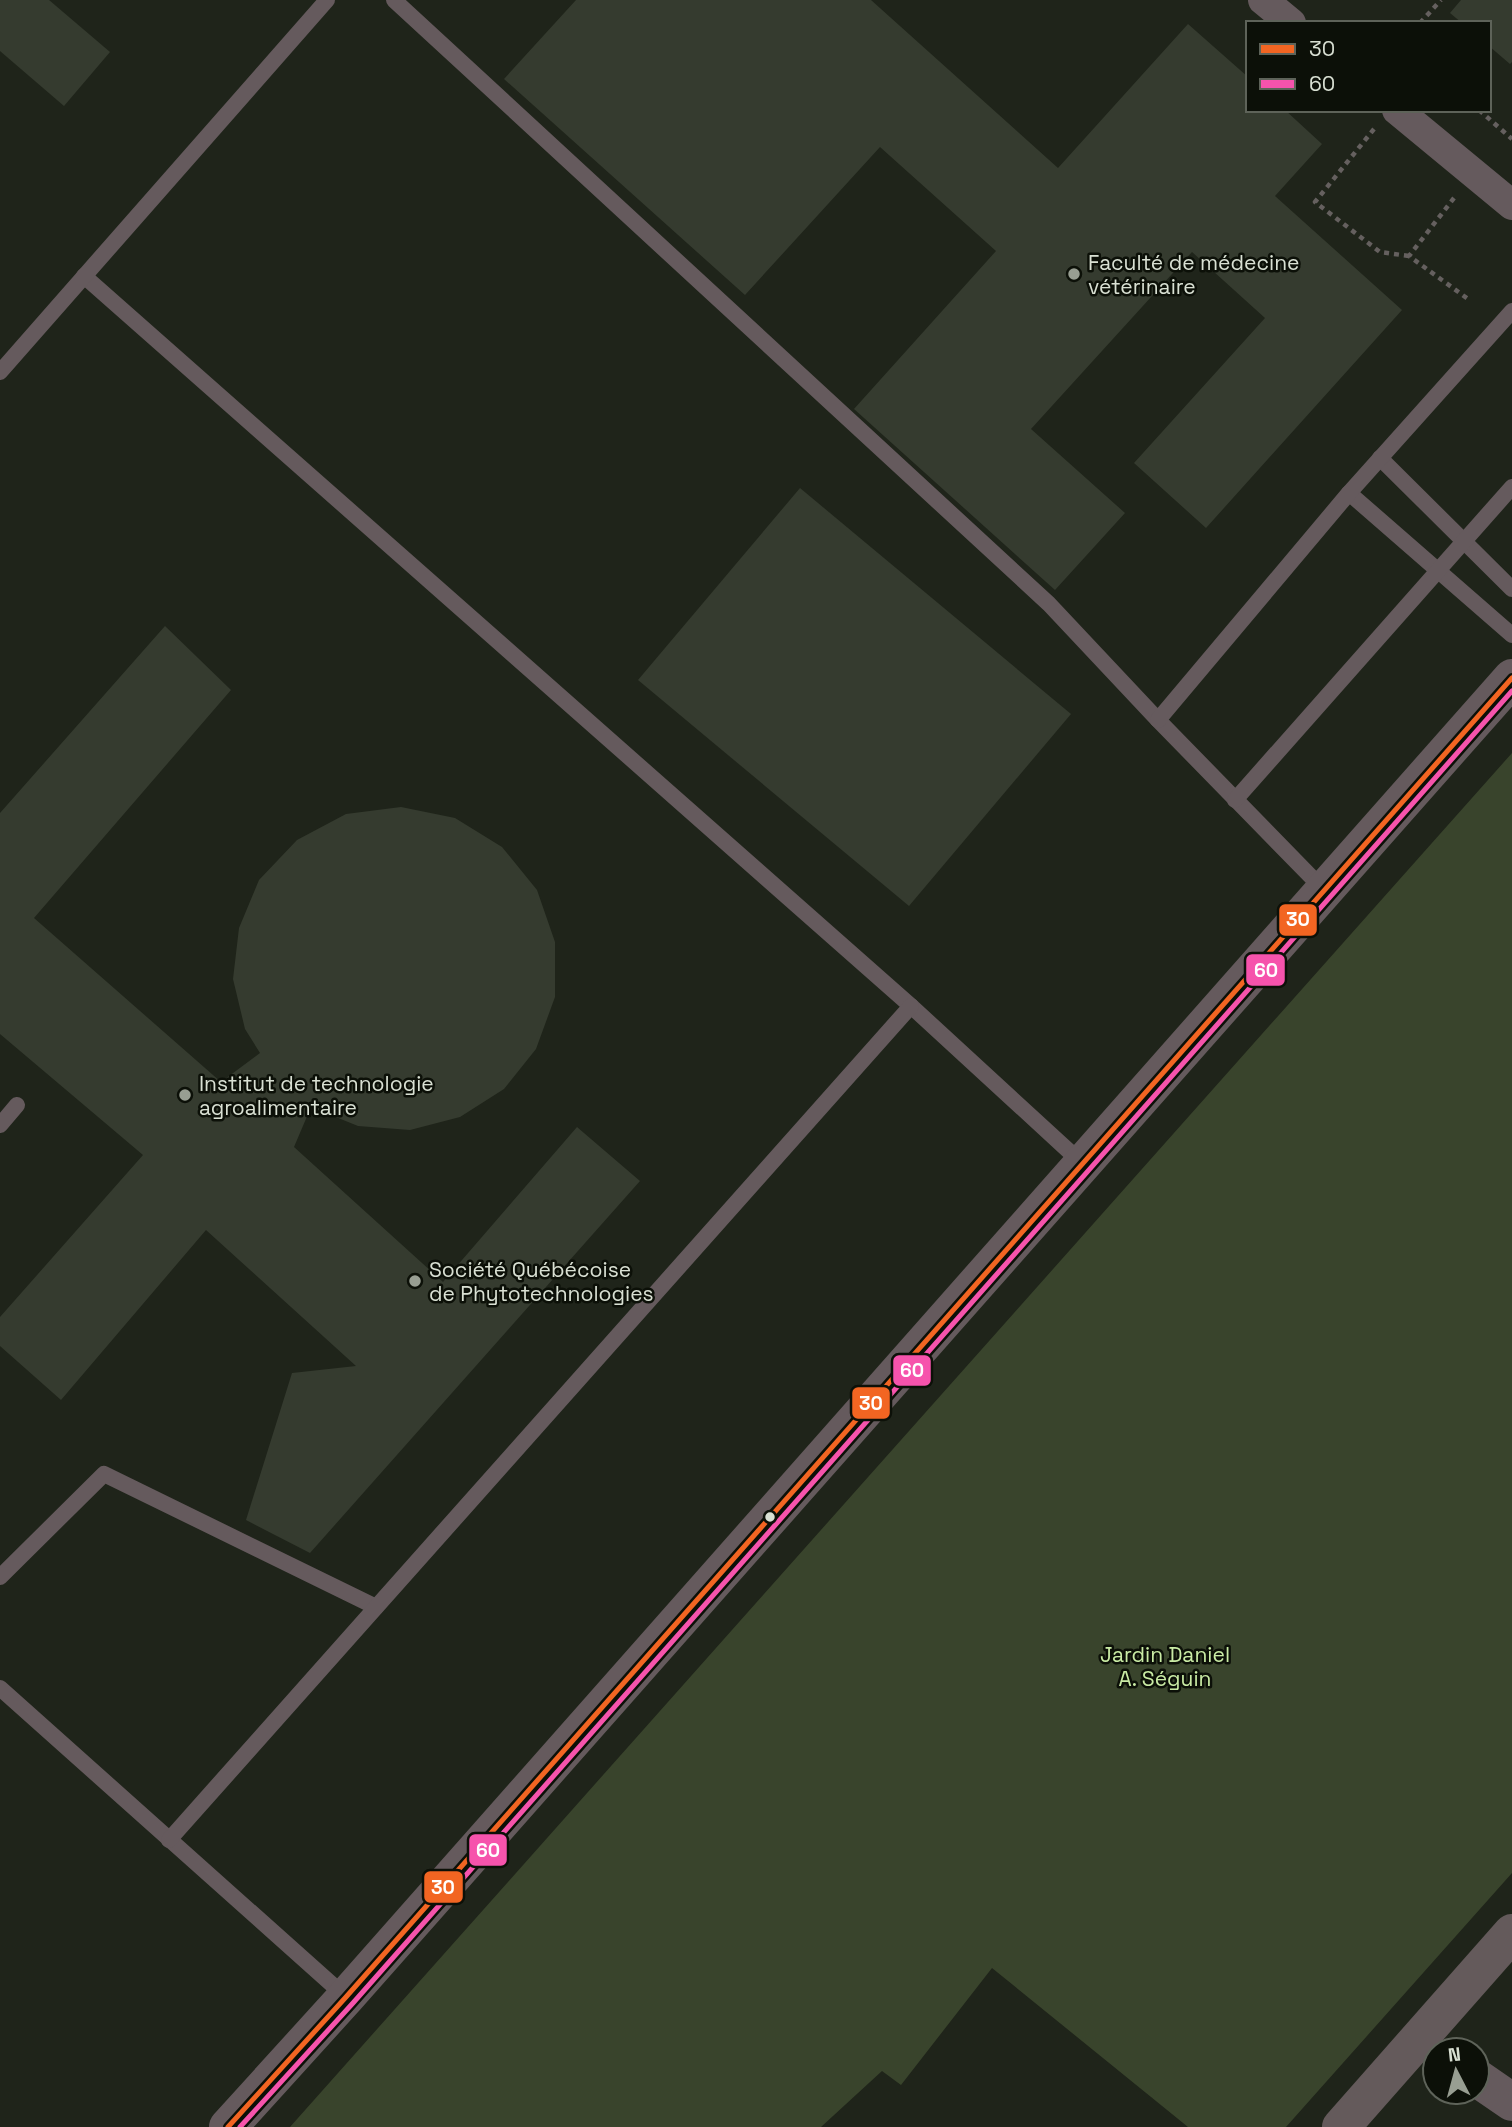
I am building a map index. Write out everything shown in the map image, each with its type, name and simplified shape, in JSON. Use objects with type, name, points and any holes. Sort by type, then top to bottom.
[{"type":"main road","points":[[1435,2036],[1512,1933]]},
{"type":"main road","points":[[1341,2127],[1421,2052]]},
{"type":"street","points":[[1264,0],[1289,21]]},
{"type":"street","points":[[1389,115],[1473,173],[1512,205]]},
{"type":"street","points":[[228,2127],[1084,1165],[1512,678]]},
{"type":"street","points":[[1491,2088],[1512,2102]]},
{"type":"lane","points":[[0,372],[327,0]]},
{"type":"lane","points":[[394,0],[1049,604],[1325,891]]},
{"type":"lane","points":[[84,276],[911,1006],[1084,1165]]},
{"type":"lane","points":[[1158,720],[1349,493],[1512,311]]},
{"type":"lane","points":[[1380,458],[1512,589]]},
{"type":"lane","points":[[1236,800],[1512,487]]},
{"type":"lane","points":[[1349,493],[1512,635]]},
{"type":"lane","points":[[169,1840],[911,1006]]},
{"type":"lane","points":[[0,1125],[17,1105]]},
{"type":"lane","points":[[0,1577],[104,1474],[376,1607]]},
{"type":"lane","points":[[0,1688],[346,1997]]},
{"type":"path","points":[[1422,21],[1441,0]]},
{"type":"path","points":[[1481,112],[1512,139]]},
{"type":"path","points":[[1389,115],[1315,202],[1380,252],[1409,256],[1468,299]]},
{"type":"path","points":[[1409,256],[1473,173]]},
{"type":"green space","name":"Jardin Daniel A. Séguin","points":[[1512,753],[1512,1873],[1286,2127],[1188,2127],[992,1968],[901,2085],[882,2071],[821,2127],[290,2127]]},
{"type":"building","points":[[0,0],[49,0],[110,52],[64,106],[0,51]]},
{"type":"building","name":"Faculté de médecine vétérinaire","points":[[576,0],[871,0],[1058,168],[1188,24],[1246,75],[1246,112],[1287,112],[1322,144],[1275,196],[1402,310],[1206,528],[1134,463],[1265,318],[1192,252],[1031,429],[1125,513],[1055,590],[854,409],[996,251],[880,147],[745,295],[504,79]]},
{"type":"building","points":[[1461,0],[1512,0],[1512,62],[1510,64],[1491,48],[1491,21],[1460,21],[1450,13]]},
{"type":"building","points":[[800,488],[1071,714],[909,906],[638,680]]},
{"type":"building","name":"Institut de technologie agroalimentaire","points":[[165,626],[231,690],[34,918],[221,1082],[260,1053],[245,1029],[233,979],[239,928],[259,880],[297,840],[346,814],[401,807],[455,818],[502,847],[537,890],[555,942],[555,997],[536,1049],[504,1089],[460,1117],[410,1130],[358,1126],[311,1107],[294,1147],[443,1282],[577,1127],[640,1181],[310,1553],[246,1520],[292,1373],[356,1366],[206,1230],[61,1400],[0,1346],[0,1317],[143,1155],[0,1034],[0,813]]},
{"type":"transit line","name":"30","points":[[228,2127],[1512,678]]},
{"type":"transit line","name":"60","points":[[240,2127],[353,2003],[1512,691]]},
{"type":"place","name":"Faculté de médecine vétérinaire","points":[[1074,274]]},
{"type":"place","name":"Institut de technologie agroalimentaire","points":[[185,1095]]},
{"type":"place","name":"Société Québécoise de Phytotechnologies","points":[[415,1281]]}]
